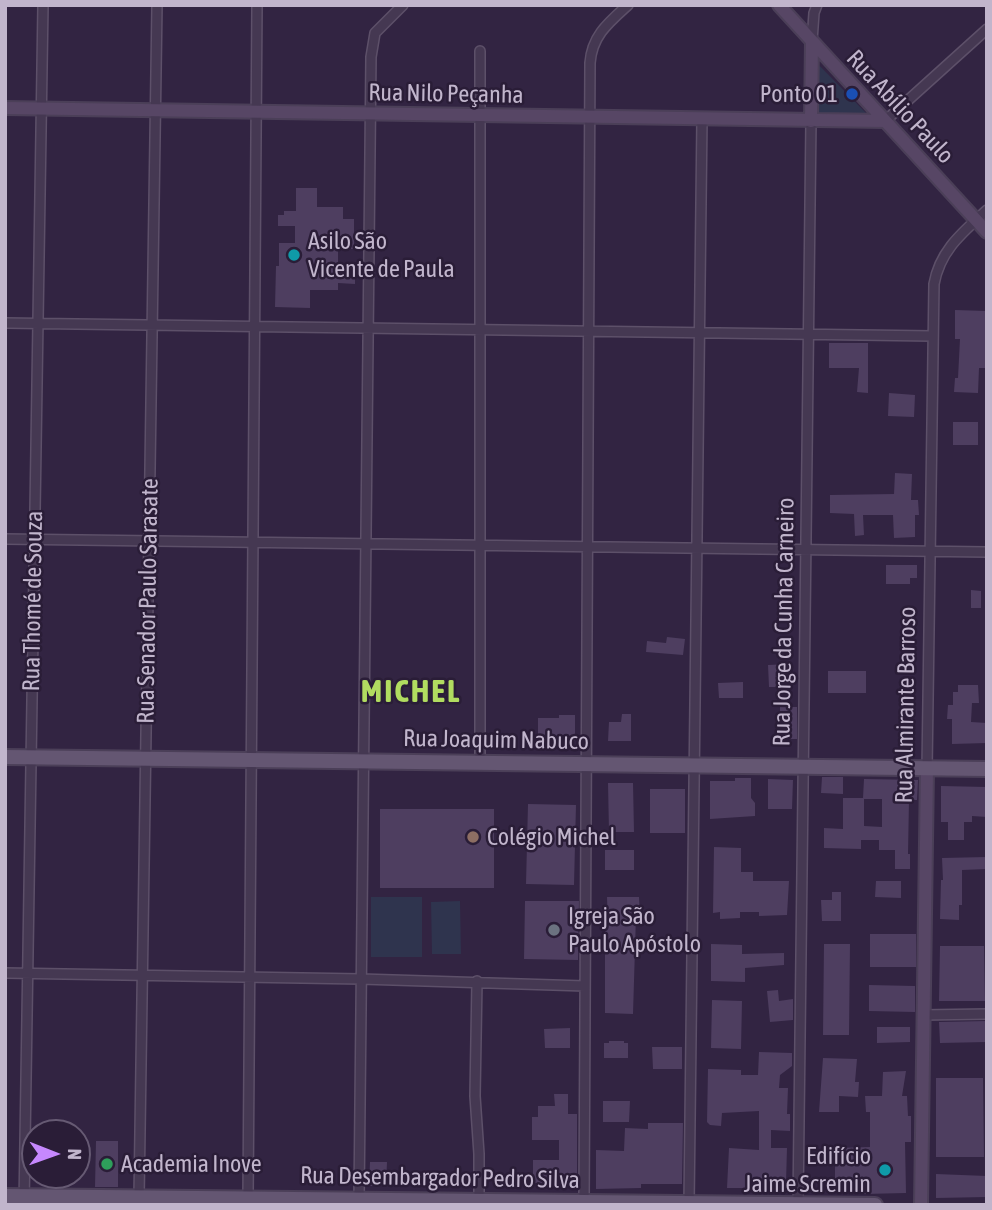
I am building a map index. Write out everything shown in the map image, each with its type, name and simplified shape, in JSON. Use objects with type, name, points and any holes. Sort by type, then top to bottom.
[{"type":"main road","name":"Rua Joaquim Nabuco","points":[[5,757],[987,769]]},
{"type":"main road","name":"Rua Desembargador Pedro Silva","points":[[5,1196],[24,1200],[248,1198],[479,1203],[875,1205]]},
{"type":"street","name":"Rua Thomé de Souza","points":[[24,1200],[43,5]]},
{"type":"street","name":"Rua Senador Paulo Sarasate","points":[[135,1200],[143,974],[157,5]]},
{"type":"street","points":[[248,1198],[257,5]]},
{"type":"street","points":[[359,1199],[371,57],[375,33],[402,5]]},
{"type":"street","points":[[584,1202],[590,63],[593,43],[602,29],[628,5]]},
{"type":"street","name":"Rua Abílio Paulo","points":[[779,5],[987,232]]},
{"type":"street","points":[[812,41],[817,5]]},
{"type":"street","points":[[885,121],[987,29]]},
{"type":"street","name":"Rua Jorge da Cunha Carneiro","points":[[798,1204],[812,41]]},
{"type":"street","points":[[480,51],[480,763]]},
{"type":"street","name":"Rua Nilo Peçanha","points":[[5,108],[885,121]]},
{"type":"street","points":[[689,1203],[702,119]]},
{"type":"street","name":"Rua Almirante Barroso","points":[[921,1205],[933,299],[937,270],[950,246],[987,211]]},
{"type":"street","points":[[5,323],[932,336]]},
{"type":"street","points":[[5,539],[987,552]]},
{"type":"street","points":[[5,973],[477,981],[585,986]]},
{"type":"street","points":[[477,981],[475,1096],[479,1203]]},
{"type":"street","points":[[923,1015],[987,1014]]},
{"type":"shaded area","points":[[814,60],[867,114],[813,113]]},
{"type":"shaded area","points":[[371,897],[422,897],[422,957],[371,957]]},
{"type":"shaded area","points":[[460,901],[461,954],[432,954],[431,902]]},
{"type":"building","name":"Asilo São Vicente de Paula","points":[[296,188],[317,188],[317,207],[343,207],[343,219],[354,219],[354,249],[338,249],[338,270],[355,270],[355,284],[338,283],[338,290],[310,290],[310,308],[275,307],[279,243],[295,243],[295,226],[278,226],[278,215],[284,215],[284,211],[296,211]]},
{"type":"building","points":[[955,310],[987,311],[987,368],[979,368],[978,393],[954,392],[955,378],[958,378],[960,339],[955,339]]},
{"type":"building","points":[[829,343],[868,343],[868,393],[857,392],[859,368],[829,368]]},
{"type":"building","points":[[889,393],[915,395],[914,417],[888,416]]},
{"type":"building","points":[[953,422],[978,422],[978,445],[953,445]]},
{"type":"building","points":[[895,473],[912,474],[911,500],[918,500],[919,515],[915,515],[915,537],[894,538],[893,515],[863,515],[864,535],[855,536],[854,514],[830,513],[830,495],[894,494]]},
{"type":"building","points":[[886,565],[917,565],[917,578],[910,578],[910,584],[886,584]]},
{"type":"building","points":[[971,590],[981,591],[981,608],[971,608]]},
{"type":"building","points":[[667,637],[685,639],[683,655],[646,652],[647,641],[666,643]]},
{"type":"building","points":[[790,664],[791,687],[769,687],[768,665]]},
{"type":"building","points":[[828,671],[866,671],[866,693],[828,693]]},
{"type":"building","points":[[743,682],[743,698],[719,698],[718,683]]},
{"type":"building","points":[[958,685],[978,685],[979,703],[972,703],[971,722],[987,723],[987,743],[952,744],[952,719],[947,719],[948,705],[953,705],[953,692],[958,692]]},
{"type":"building","points":[[780,707],[797,707],[797,739],[780,739]]},
{"type":"building","points":[[622,714],[631,714],[631,741],[608,741],[609,722],[621,722]]},
{"type":"building","points":[[559,715],[575,715],[575,741],[538,741],[538,718],[559,718]]},
{"type":"building","points":[[822,777],[843,777],[843,794],[821,793]]},
{"type":"building","points":[[735,778],[751,778],[755,816],[710,819],[710,781],[735,781]]},
{"type":"building","points":[[768,779],[793,780],[792,809],[768,809]]},
{"type":"building","points":[[864,779],[918,780],[917,800],[909,800],[910,869],[895,869],[895,850],[879,850],[879,840],[861,840],[861,849],[824,848],[824,828],[843,829],[843,798],[863,798]],"holes":[[[864,799],[882,799],[882,827],[864,826]]]},
{"type":"building","points":[[608,783],[633,783],[634,832],[609,832]]},
{"type":"building","points":[[941,786],[987,787],[987,817],[972,816],[972,822],[964,822],[964,840],[948,840],[948,822],[941,822]]},
{"type":"building","points":[[650,789],[685,789],[685,833],[650,833]]},
{"type":"building","points":[[528,804],[576,805],[574,885],[526,884]]},
{"type":"building","points":[[380,809],[494,809],[494,888],[380,888]]},
{"type":"building","points":[[714,847],[741,848],[741,872],[753,872],[753,881],[789,881],[787,915],[759,916],[759,912],[740,912],[740,918],[720,919],[720,912],[713,913]]},
{"type":"building","points":[[605,850],[634,850],[634,870],[605,870]]},
{"type":"building","points":[[987,857],[987,869],[962,870],[959,920],[940,919],[942,858]]},
{"type":"building","points":[[876,881],[901,881],[901,898],[875,897]]},
{"type":"building","points":[[832,892],[841,892],[841,921],[822,921],[821,900],[832,900]]},
{"type":"building","points":[[607,897],[639,897],[633,1014],[605,1013]]},
{"type":"building","name":"Igreja São Paulo Apóstolo","points":[[525,901],[579,901],[578,960],[524,959]]},
{"type":"building","points":[[870,934],[916,934],[916,967],[870,967]]},
{"type":"building","points":[[711,944],[742,945],[742,954],[784,953],[784,965],[745,968],[745,982],[711,981]]},
{"type":"building","points":[[824,944],[850,944],[849,1035],[823,1035]]},
{"type":"building","points":[[940,946],[984,946],[985,1001],[939,1001]]},
{"type":"building","points":[[869,985],[915,986],[915,1012],[869,1011]]},
{"type":"building","points":[[778,990],[779,1001],[793,999],[793,1020],[770,1022],[767,991]]},
{"type":"building","points":[[712,1000],[742,1001],[741,1049],[711,1048]]},
{"type":"building","points":[[987,1021],[987,1042],[940,1043],[939,1022]]},
{"type":"building","points":[[877,1027],[910,1027],[910,1042],[877,1043]]},
{"type":"building","points":[[570,1028],[570,1048],[545,1048],[544,1029]]},
{"type":"building","points":[[604,1043],[628,1043],[628,1058],[604,1058]]},
{"type":"building","points":[[652,1047],[682,1047],[682,1069],[653,1069]]},
{"type":"building","points":[[759,1052],[792,1053],[792,1066],[780,1075],[779,1088],[788,1088],[787,1114],[790,1114],[790,1131],[771,1130],[771,1148],[787,1148],[786,1183],[766,1184],[766,1180],[747,1180],[747,1188],[727,1188],[729,1148],[759,1150],[759,1111],[722,1113],[721,1126],[710,1125],[707,1122],[708,1069],[741,1070],[741,1075],[758,1075]]},
{"type":"building","points":[[823,1058],[857,1059],[855,1082],[859,1082],[858,1097],[839,1096],[839,1112],[819,1112]]},
{"type":"building","points":[[906,1071],[902,1096],[907,1096],[908,1116],[911,1116],[911,1142],[905,1142],[906,1193],[864,1194],[864,1191],[835,1191],[835,1148],[870,1147],[870,1112],[866,1112],[865,1096],[882,1096],[883,1072]]},
{"type":"building","points":[[936,1078],[983,1078],[984,1157],[936,1157]]},
{"type":"building","points":[[554,1094],[568,1094],[568,1114],[577,1114],[577,1178],[572,1183],[533,1183],[533,1160],[559,1160],[559,1140],[532,1140],[532,1117],[538,1117],[538,1106],[555,1106]]},
{"type":"building","points":[[603,1101],[630,1101],[629,1122],[603,1122]]},
{"type":"building","points":[[648,1123],[683,1123],[682,1184],[641,1184],[641,1188],[596,1189],[596,1150],[624,1151],[625,1128],[648,1129]]},
{"type":"building","name":"Academia Inove","points":[[96,1141],[118,1141],[118,1187],[95,1187]]},
{"type":"building","points":[[370,1162],[387,1162],[386,1186],[369,1186]]},
{"type":"building","points":[[936,1174],[987,1176],[987,1197],[936,1198]]},
{"type":"place","name":"Ponto 01","points":[[852,94]]},
{"type":"place","name":"Asilo São Vicente de Paula","points":[[294,255]]},
{"type":"place","name":"Colégio Michel","points":[[473,837]]},
{"type":"place","name":"Igreja São Paulo Apóstolo","points":[[554,930]]},
{"type":"place","name":"Academia Inove","points":[[107,1164]]},
{"type":"place","name":"Edifício Jaime Scremin","points":[[885,1170]]},
{"type":"district","name":"MICHEL","points":[[411,692]]}]
